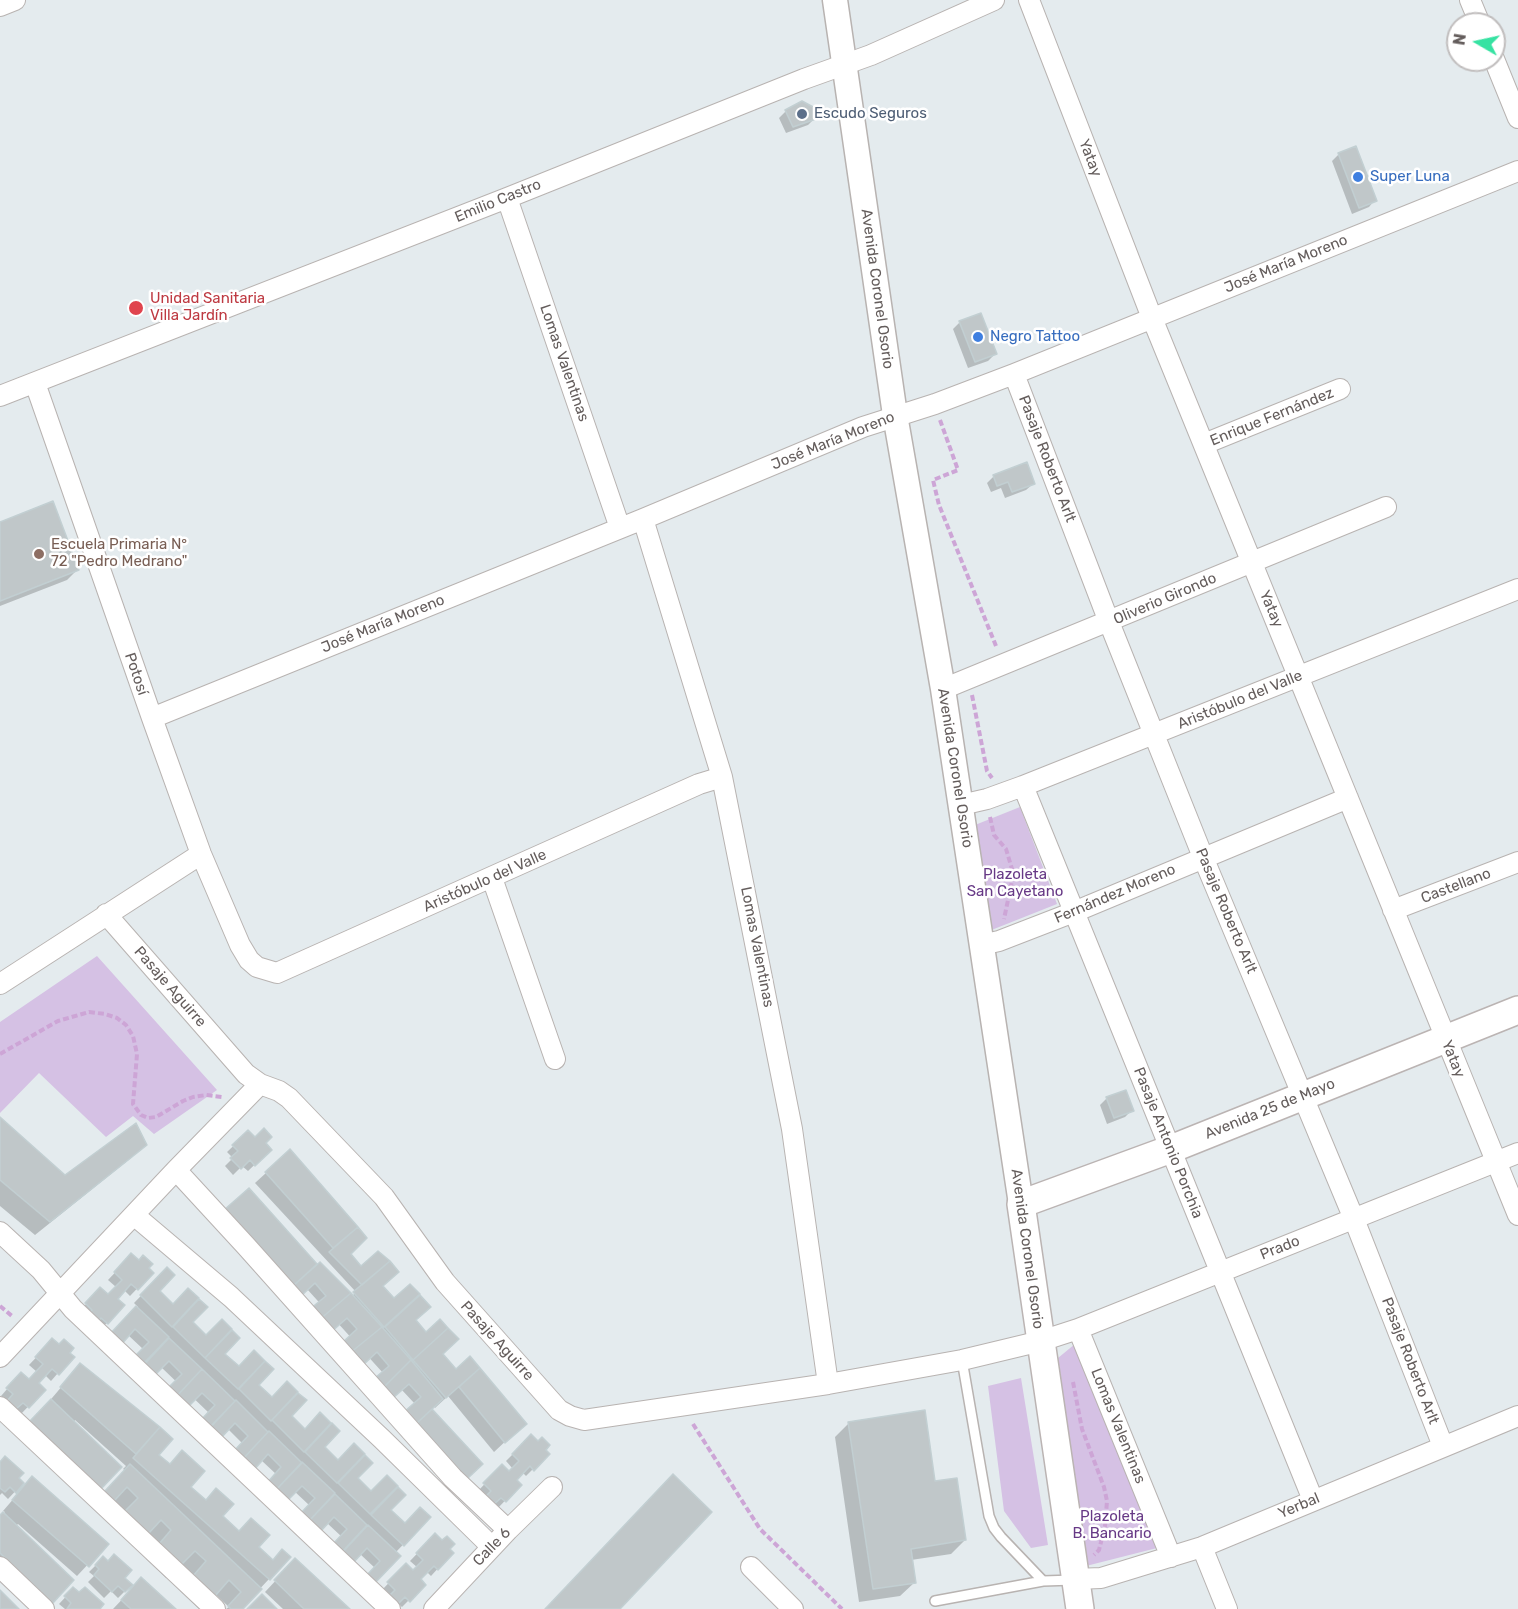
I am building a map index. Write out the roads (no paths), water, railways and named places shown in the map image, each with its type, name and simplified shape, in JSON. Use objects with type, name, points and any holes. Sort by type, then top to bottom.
[{"type":"main road","name":"Avenida 25 de Mayo","points":[[1021,1204],[1171,1149],[1518,1010]]},
{"type":"main road","name":"Avenida Coronel Osorio","points":[[1021,1204],[1080,1609]]},
{"type":"street","points":[[0,6],[15,0]]},
{"type":"street","name":"Avenida Coronel Osorio","points":[[835,0],[895,415],[961,805],[990,943],[1021,1204]]},
{"type":"street","name":"Emilio Castro","points":[[2,389],[35,383],[507,198],[804,78],[845,65],[994,0]]},
{"type":"street","name":"Yatay","points":[[1029,0],[1152,318],[1518,1215]]},
{"type":"street","points":[[1499,72],[1518,118]]},
{"type":"street","name":"José María Moreno","points":[[152,718],[895,415],[935,404],[1014,374],[1518,171]]},
{"type":"street","name":"Lomas Valentinas","points":[[507,198],[620,528]]},
{"type":"street","name":"Pasaje Roberto Arlt","points":[[1014,374],[1109,622],[1203,857],[1354,1219],[1443,1446]]},
{"type":"street","name":"Potosí","points":[[35,383],[201,854],[240,945],[249,960]]},
{"type":"street","name":"Enrique Fernández","points":[[1204,444],[1340,389]]},
{"type":"street","name":"Oliverio Girondo","points":[[943,689],[1386,507]]},
{"type":"street","name":"Lomas Valentinas","points":[[644,519],[722,777],[790,1119],[828,1384]]},
{"type":"street","name":"Aristóbulo del Valle","points":[[961,805],[1023,786],[1518,590]]},
{"type":"street","name":"Aristóbulo del Valle","points":[[249,960],[266,971],[277,973],[699,784],[722,777]]},
{"type":"street","name":"Pasaje Antonio Porchia","points":[[1023,786],[1313,1500]]},
{"type":"street","name":"Fernández Moreno","points":[[990,943],[1074,912],[1348,798]]},
{"type":"street","points":[[0,984],[201,854]]},
{"type":"street","name":"Castellano","points":[[1393,910],[1518,862]]},
{"type":"street","points":[[492,878],[555,1059]]},
{"type":"street","name":"Pasaje Aguirre","points":[[106,914],[246,1074],[260,1084],[279,1091],[289,1098],[384,1197],[444,1282],[559,1410],[584,1420],[828,1384],[962,1359],[1041,1341]]},
{"type":"street","points":[[0,1357],[260,1084]]},
{"type":"street","name":"Prado","points":[[1041,1341],[1078,1329],[1518,1153]]},
{"type":"street","points":[[176,1170],[453,1478],[508,1530]]},
{"type":"street","points":[[134,1215],[231,1297],[492,1547]]},
{"type":"street","points":[[0,1232],[41,1270],[73,1309],[390,1609]]},
{"type":"street","name":"Lomas Valentinas","points":[[1078,1329],[1171,1557]]},
{"type":"street","points":[[0,1407],[215,1609]]},
{"type":"street","name":"Yerbal","points":[[1075,1580],[1101,1578],[1202,1547],[1518,1416]]},
{"type":"street","name":"Calle 6","points":[[434,1609],[508,1530],[552,1488]]},
{"type":"street","points":[[1202,1547],[1227,1609]]},
{"type":"street","points":[[751,1566],[793,1609]]},
{"type":"street","points":[[0,1567],[44,1609]]},
{"type":"lane","points":[[962,1359],[989,1516],[1001,1537],[1043,1581]]},
{"type":"lane","points":[[934,1602],[1043,1581],[1075,1580]]},
{"type":"place","name":"Escudo Seguros","points":[[802,114]]},
{"type":"place","name":"Super Luna","points":[[1358,177]]},
{"type":"place","name":"Unidad Sanitaria Villa Jardín","points":[[136,308]]},
{"type":"place","name":"Negro Tattoo","points":[[978,337]]},
{"type":"place","name":"Escuela Primaria N° 72 \"Pedro Medrano\"","points":[[39,554]]},
{"type":"park label","name":"Plazoleta San Cayetano","points":[[1015,884]]},
{"type":"park label","name":"Plazoleta B. Bancario","points":[[1112,1526]]}]
